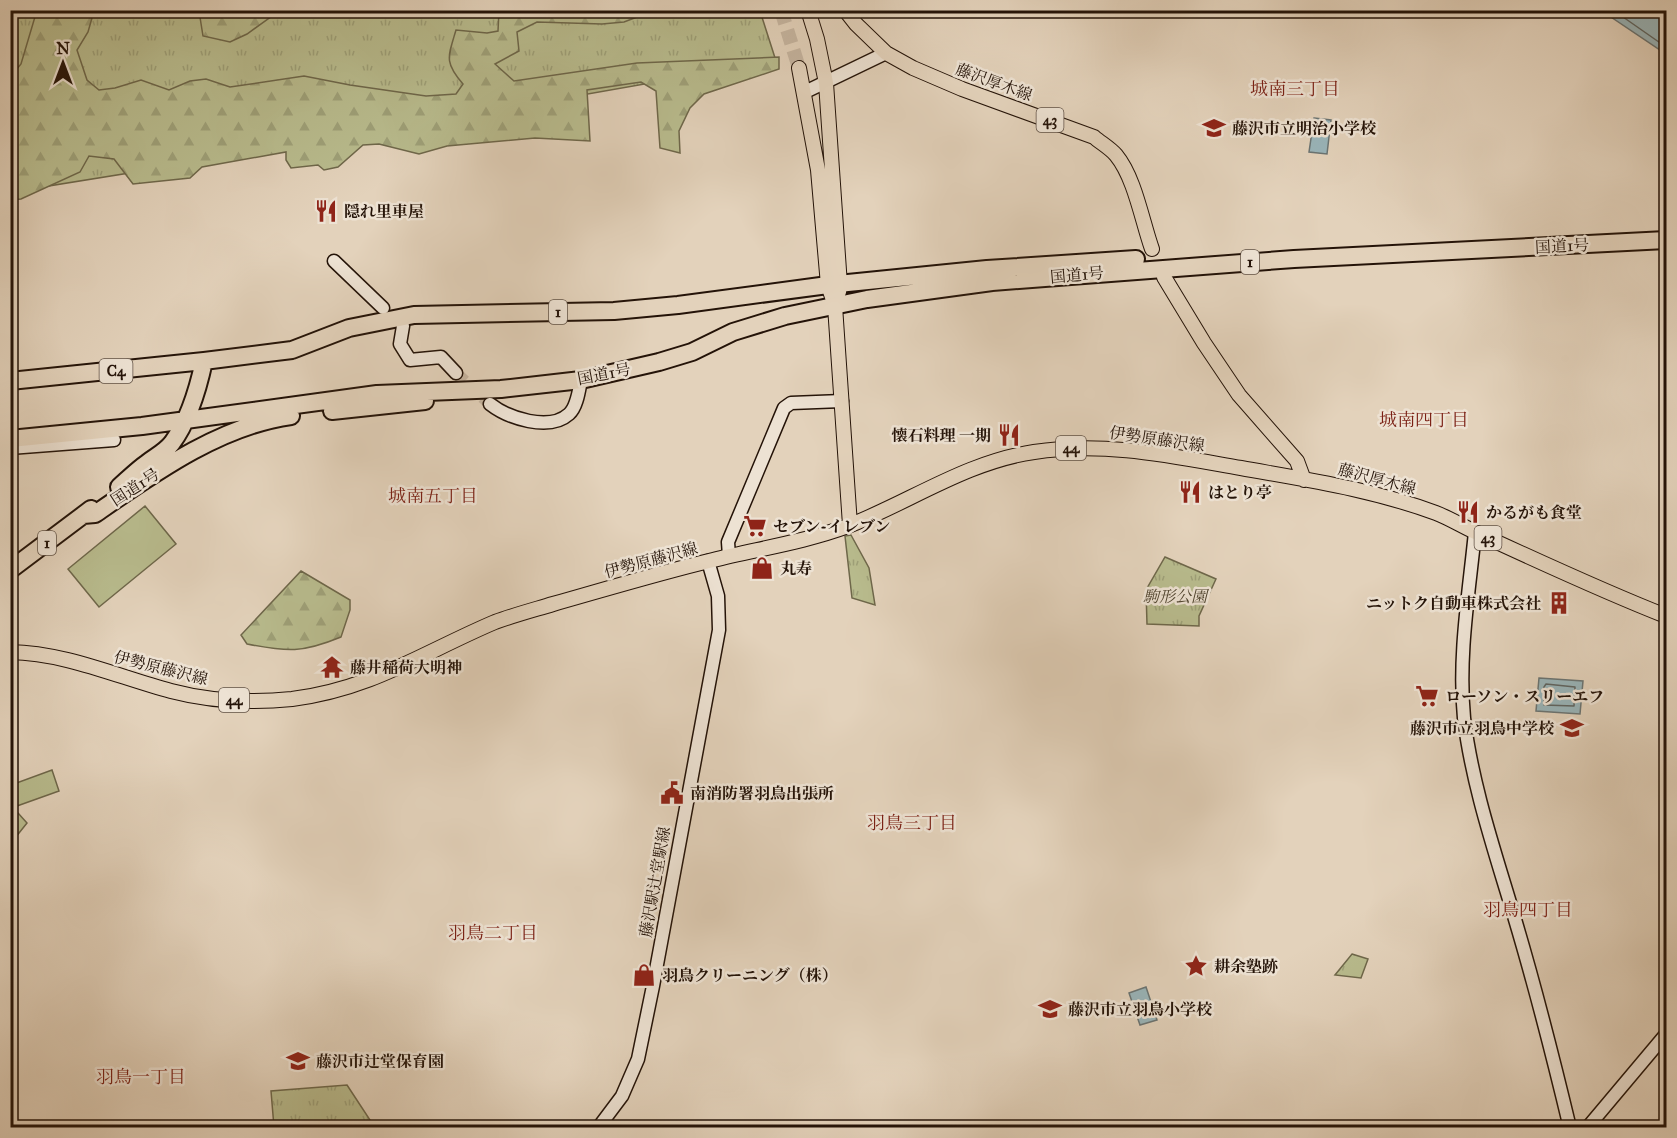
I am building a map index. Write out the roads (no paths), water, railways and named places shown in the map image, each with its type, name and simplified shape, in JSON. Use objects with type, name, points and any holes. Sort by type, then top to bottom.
[{"type":"highway","name":"国道1号","points":[[10,570],[172,444],[185,421],[199,385],[204,361],[292,350],[350,328],[414,315],[614,311],[987,269],[1204,254],[1666,229]]},
{"type":"highway","name":"国道1号","points":[[185,421],[377,394],[501,389],[581,380],[692,352],[733,332],[761,322],[867,299],[992,282],[1294,259],[1666,240]]},
{"type":"highway","name":"C4","points":[[10,381],[204,361]]},
{"type":"highway","name":"国道1号","points":[[83,515],[95,514],[167,467],[206,445],[250,426],[279,418],[465,396],[501,389]]},
{"type":"highway","points":[[10,439],[185,421]]},
{"type":"highway","points":[[142,426],[158,434],[160,441],[148,462]]},
{"type":"main road","points":[[808,10],[826,83],[835,306],[850,525]]},
{"type":"main road","name":"藤沢厚木線","points":[[845,10],[886,53],[914,69],[1094,137],[1118,158],[1131,183],[1152,249]]},
{"type":"main road","points":[[799,69],[834,285]]},
{"type":"main road","points":[[821,201],[819,106],[826,83]]},
{"type":"main road","points":[[1164,277],[1239,395],[1297,461],[1304,480]]},
{"type":"main road","name":"伊勢原藤沢線","points":[[10,652],[51,656],[174,692],[201,697],[251,700],[288,699],[323,694],[371,680],[514,615],[708,561],[850,525],[977,467],[1029,453],[1079,447],[1135,450],[1304,480]]},
{"type":"main road","name":"藤沢厚木線","points":[[1304,480],[1359,489],[1440,515],[1666,616]]},
{"type":"street","points":[[804,92],[886,53]]},
{"type":"street","points":[[334,261],[383,308]]},
{"type":"street","points":[[403,326],[400,344],[410,360],[441,357],[456,373]]},
{"type":"street","points":[[490,404],[499,411],[518,419],[532,422],[556,420],[573,410],[581,380]]},
{"type":"street","points":[[729,556],[728,542],[784,408],[791,403],[842,401]]},
{"type":"street","points":[[10,448],[114,440]]},
{"type":"street","points":[[1475,532],[1462,680],[1464,718],[1485,816],[1523,945],[1570,1128]]},
{"type":"street","name":"藤沢駅辻堂駅線","points":[[598,1128],[622,1096],[638,1059],[653,987],[719,630],[718,596],[708,561]]},
{"type":"street","points":[[1587,1128],[1666,1034]]},
{"type":"water","points":[[1664,10],[1666,12],[1666,54],[1602,11]]},
{"type":"water","points":[[1314,118],[1331,120],[1327,154],[1309,152]]},
{"type":"water","points":[[1539,678],[1583,681],[1580,714],[1536,711]]},
{"type":"water","points":[[1146,987],[1157,1020],[1140,1025],[1129,993]]},
{"type":"tunnel","points":[[781,10],[799,68]]},
{"type":"tunnel","points":[[456,373],[490,404]]},
{"type":"place","name":"藤沢市立明治小学校","points":[[1214,128]]},
{"type":"place","name":"隠れ里車屋","points":[[326,211]]},
{"type":"place","name":"懐石料理 一期","points":[[1009,435]]},
{"type":"place","name":"はとり亭","points":[[1190,492]]},
{"type":"place","name":"かるがも食堂","points":[[1468,512]]},
{"type":"place","name":"セブン-イレブン","points":[[755,526]]},
{"type":"place","name":"丸寿","points":[[762,568]]},
{"type":"place","name":"ニットク自動車株式会社","points":[[1559,603]]},
{"type":"place","name":"藤井稲荷大明神","points":[[332,667]]},
{"type":"place","name":"ローソン・スリーエフ","points":[[1427,696]]},
{"type":"place","name":"藤沢市立羽鳥中学校","points":[[1572,728]]},
{"type":"place","name":"南消防署羽鳥出張所","points":[[672,793]]},
{"type":"place","name":"耕余塾跡","points":[[1196,966]]},
{"type":"place","name":"羽鳥クリーニング（株）","points":[[644,975]]},
{"type":"place","name":"藤沢市立羽鳥小学校","points":[[1050,1009]]},
{"type":"place","name":"藤沢市辻堂保育園","points":[[298,1061]]},
{"type":"district","name":"城南三丁目","points":[[1295,89]]},
{"type":"district","name":"城南四丁目","points":[[1424,420]]},
{"type":"district","name":"城南五丁目","points":[[433,496]]},
{"type":"district","name":"羽鳥三丁目","points":[[912,823]]},
{"type":"district","name":"羽鳥四丁目","points":[[1528,910]]},
{"type":"district","name":"羽鳥二丁目","points":[[493,933]]},
{"type":"district","name":"羽鳥一丁目","points":[[141,1077]]},
{"type":"park label","name":"駒形公園","points":[[1175,596]]}]
